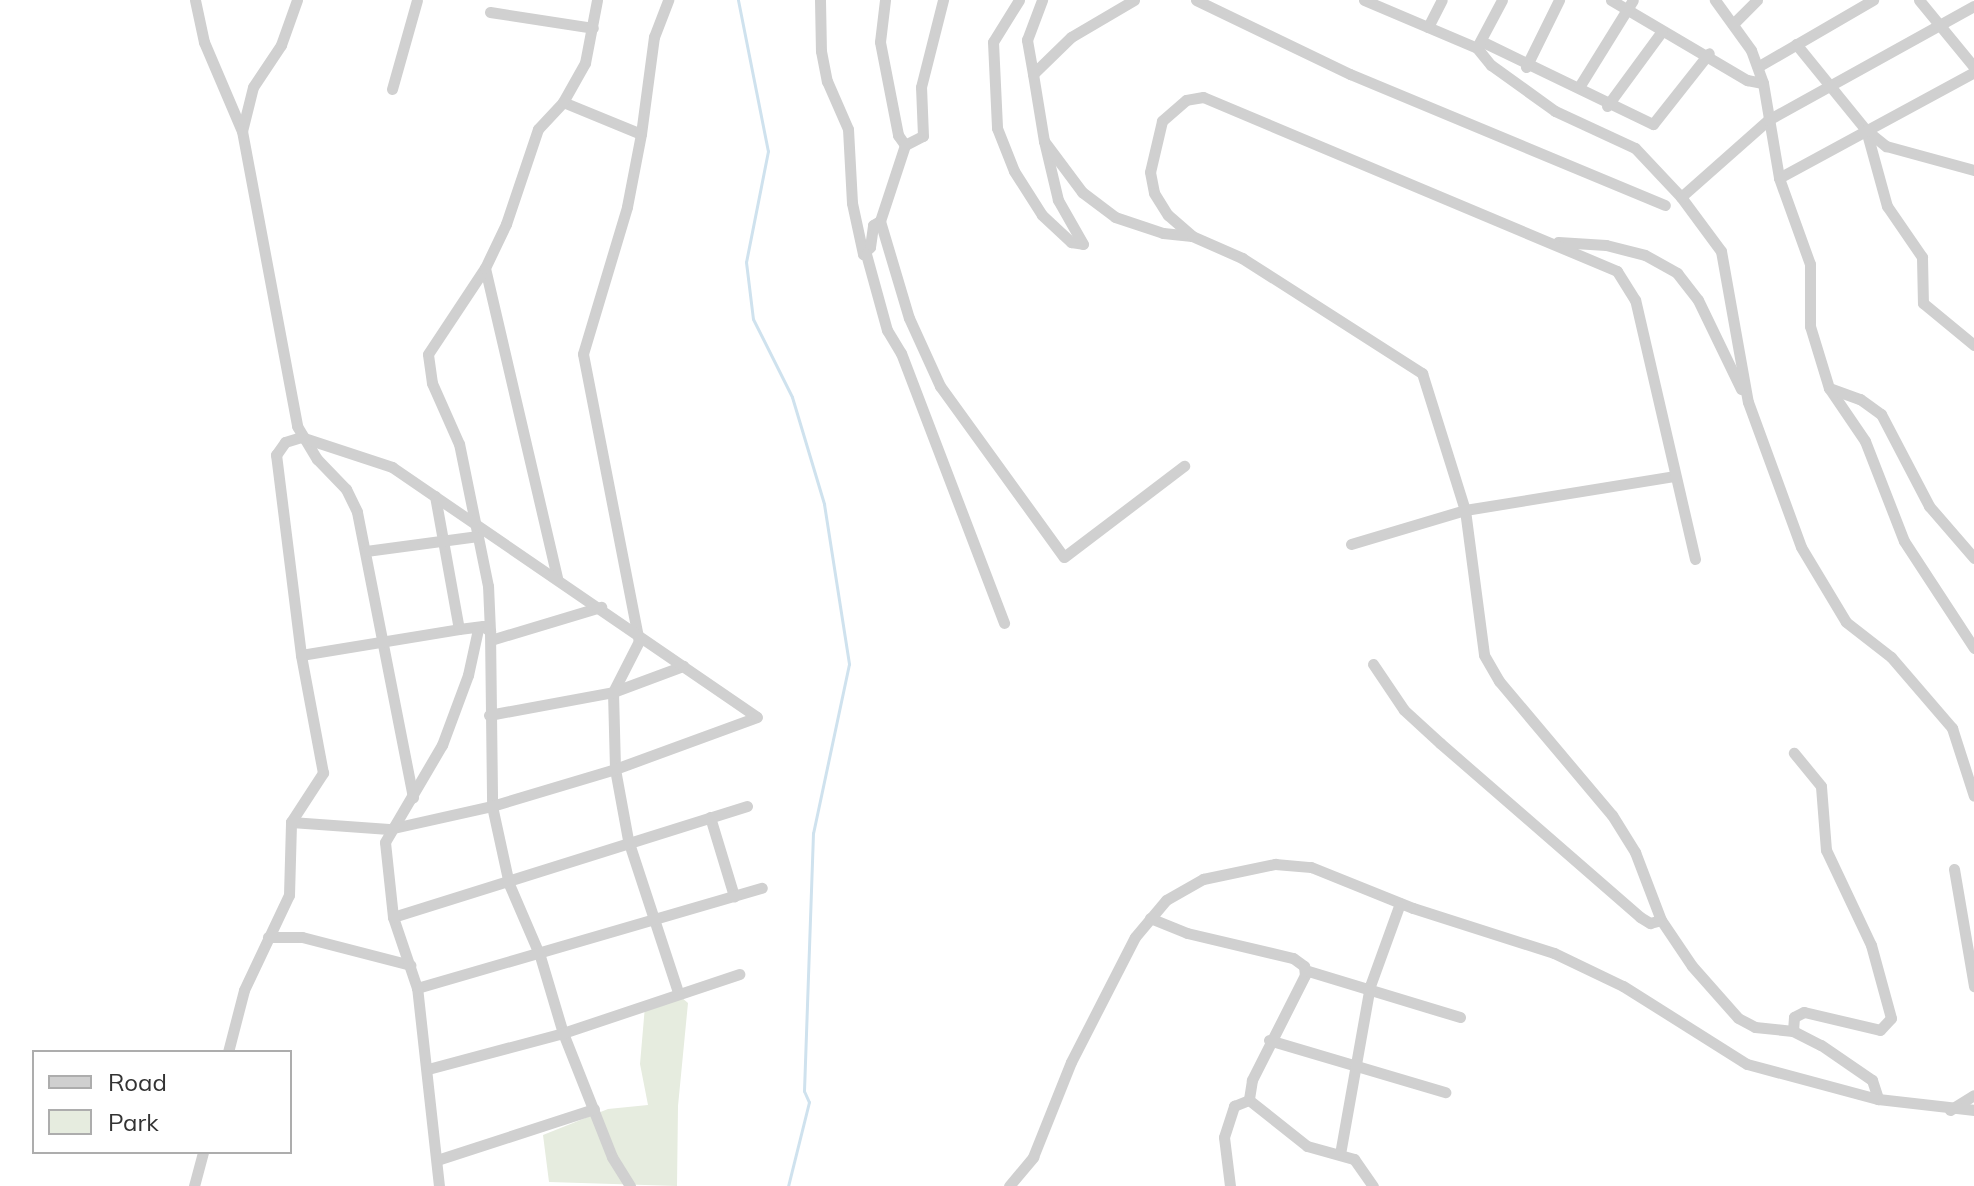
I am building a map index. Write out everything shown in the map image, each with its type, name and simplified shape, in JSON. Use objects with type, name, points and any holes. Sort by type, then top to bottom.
[{"type":"street","points":[[195,0],[204,42],[242,131],[301,437],[353,499],[366,551],[413,798]]},
{"type":"street","points":[[242,131],[253,87],[281,45],[297,0]]},
{"type":"street","points":[[392,89],[417,0]]},
{"type":"street","points":[[597,0],[585,63],[563,102],[538,129],[506,224],[485,268],[435,342],[426,366],[459,444],[478,536],[492,635],[489,715],[492,806],[509,884],[540,956],[563,1033],[630,1186]]},
{"type":"street","points":[[668,0],[654,37],[627,207],[583,354],[639,641],[613,692],[615,769],[628,840],[657,918],[678,992]]},
{"type":"street","points":[[820,0],[821,51],[827,81],[848,129],[852,203],[860,250],[866,254]]},
{"type":"street","points":[[885,0],[880,42],[898,135],[905,145]]},
{"type":"street","points":[[943,0],[921,87],[923,136],[905,145],[880,221],[909,318],[940,386],[1064,557],[1184,466]]},
{"type":"street","points":[[1019,0],[993,42],[997,128],[1014,171],[1042,215],[1071,242],[1083,244],[1058,200],[1044,141],[1027,40],[1042,0]]},
{"type":"street","points":[[1033,74],[1071,37],[1134,0]]},
{"type":"street","points":[[1196,0],[1350,74],[1665,205]]},
{"type":"street","points":[[1364,0],[1380,3],[1428,27],[1479,44],[1526,67],[1579,87],[1607,106],[1653,124],[1709,53]]},
{"type":"street","points":[[1428,27],[1442,0]]},
{"type":"street","points":[[1479,44],[1502,0]]},
{"type":"street","points":[[1526,67],[1559,0]]},
{"type":"street","points":[[1611,0],[1630,5],[1662,31],[1709,53],[1747,80],[1763,83]]},
{"type":"street","points":[[1715,0],[1759,66],[1779,178],[1810,264],[1810,326],[1829,388],[1865,441],[1904,541],[1974,648]]},
{"type":"street","points":[[1733,24],[1757,0]]},
{"type":"street","points":[[1759,66],[1873,0]]},
{"type":"street","points":[[1779,178],[1974,70],[1919,0]]},
{"type":"street","points":[[1579,87],[1630,5]]},
{"type":"street","points":[[1681,197],[1768,120],[1835,87],[1974,6]]},
{"type":"street","points":[[490,12],[593,28]]},
{"type":"street","points":[[1607,106],[1662,31]]},
{"type":"street","points":[[1479,44],[1491,65],[1555,111],[1635,148],[1681,197],[1721,251],[1748,402]]},
{"type":"street","points":[[1796,44],[1835,87],[1866,130],[1887,206],[1922,257],[1923,303],[1974,345]]},
{"type":"street","points":[[1695,559],[1635,300],[1617,271],[1194,97],[1162,121],[1150,172],[1154,193],[1168,215],[1192,236],[1242,258],[1412,363],[1426,384],[1465,510],[1484,655],[1612,815],[1635,852],[1661,920],[1708,988],[1738,1018],[1755,1027],[1793,1031],[1872,1080],[1878,1099]]},
{"type":"street","points":[[563,102],[641,134]]},
{"type":"street","points":[[1866,130],[1905,154],[1974,170]]},
{"type":"street","points":[[1044,141],[1082,192],[1115,217],[1163,233],[1192,236]]},
{"type":"street","points":[[880,221],[873,225],[866,254],[887,330],[901,353],[1004,623]]},
{"type":"street","points":[[1553,243],[1619,249],[1655,259],[1677,273],[1698,300],[1748,402],[1801,547],[1831,601],[1846,622],[1905,671],[1952,728],[1974,796]]},
{"type":"street","points":[[485,268],[557,578]]},
{"type":"street","points":[[1829,388],[1860,399],[1881,414],[1929,506],[1974,558]]},
{"type":"street","points":[[229,1050],[244,990],[289,895],[291,822],[323,773],[301,655],[276,455],[285,442],[301,437],[392,467],[601,607],[639,641],[683,666],[757,717],[615,769],[492,806],[389,829],[291,822]]},
{"type":"street","points":[[1351,544],[1465,510],[1675,476]]},
{"type":"street","points":[[435,496],[447,542],[459,629]]},
{"type":"street","points":[[366,551],[478,536]]},
{"type":"street","points":[[301,655],[381,639],[459,629],[478,629],[492,635],[601,607]]},
{"type":"street","points":[[439,1186],[417,988],[393,917],[384,864],[389,829],[413,798],[454,715],[478,629]]},
{"type":"street","points":[[1373,664],[1404,710],[1440,743],[1640,917],[1650,923],[1661,920]]},
{"type":"street","points":[[489,715],[613,692],[683,666]]},
{"type":"street","points":[[1793,1031],[1794,1017],[1804,1012],[1880,1030],[1891,1018],[1878,963],[1826,850],[1821,786],[1794,753]]},
{"type":"street","points":[[393,917],[509,884],[628,840],[747,806]]},
{"type":"street","points":[[710,817],[734,896]]},
{"type":"street","points":[[1009,1186],[1033,1157],[1109,983],[1150,918],[1166,900],[1203,879],[1275,864],[1311,867],[1400,903],[1554,953],[1623,986],[1735,1059],[1878,1099],[1949,1110],[1974,1110]]},
{"type":"street","points":[[1954,869],[1974,986]]},
{"type":"street","points":[[417,988],[540,956],[762,888]]},
{"type":"street","points":[[1340,1154],[1352,1065],[1370,986],[1400,903]]},
{"type":"street","points":[[1150,918],[1187,933],[1293,958],[1305,970],[1370,986],[1460,1017]]},
{"type":"street","points":[[268,937],[302,937],[410,965]]},
{"type":"street","points":[[1230,1186],[1224,1137],[1234,1106],[1249,1100],[1269,1040],[1305,970]]},
{"type":"street","points":[[428,1069],[563,1033],[739,974]]},
{"type":"street","points":[[1269,1040],[1445,1092]]},
{"type":"street","points":[[1949,1110],[1974,1095]]},
{"type":"street","points":[[1249,1100],[1307,1146],[1354,1159],[1373,1186]]},
{"type":"street","points":[[437,1160],[594,1109]]},
{"type":"street","points":[[194,1186],[202,1154]]},
{"type":"green space","points":[[681,997],[688,1003],[678,1106],[677,1186],[549,1182],[543,1135],[608,1109],[648,1105],[640,1064],[645,1006]]},
{"type":"waterway","points":[[738,0],[768,151],[746,262],[753,319],[792,397],[824,504],[849,664],[813,833],[804,1091],[809,1102],[788,1186]]}]
